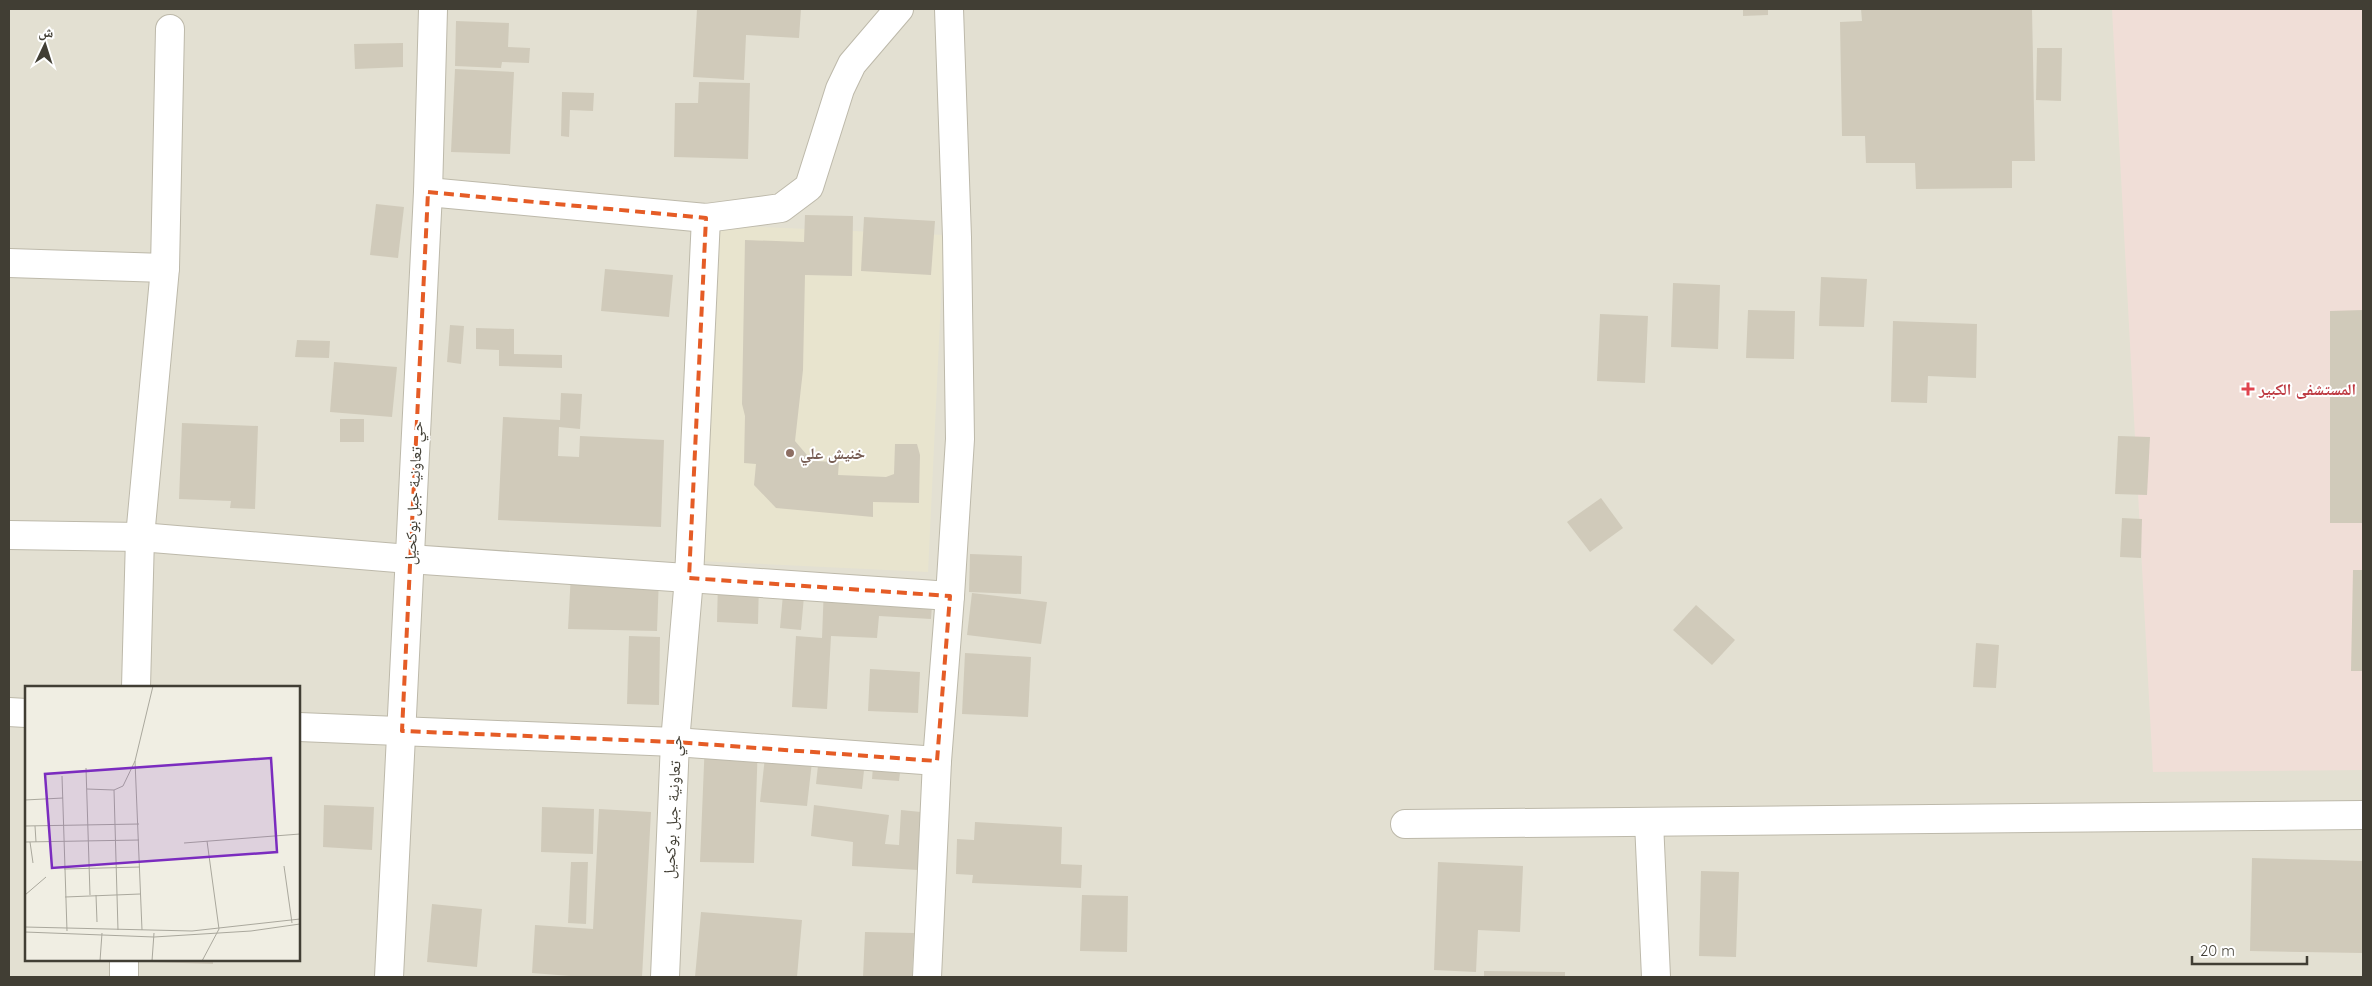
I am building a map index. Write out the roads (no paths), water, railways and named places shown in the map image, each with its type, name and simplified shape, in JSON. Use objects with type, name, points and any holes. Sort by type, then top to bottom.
[{"type":"street","name":"حي تعاونية جبل بوكحيل","points":[[389,977],[428,192],[433,9]]},
{"type":"street","points":[[428,192],[706,218],[781,208],[809,187],[840,89],[852,64],[899,9]]},
{"type":"street","points":[[927,977],[936,761],[950,596],[960,439],[957,247],[949,9]]},
{"type":"street","points":[[136,686],[140,537],[165,268],[170,29]]},
{"type":"street","name":"حي تعاونية جبل بوكحيل","points":[[664,977],[675,742],[689,578],[706,218]]},
{"type":"street","points":[[9,263],[165,268]]},
{"type":"street","points":[[9,535],[140,537],[950,596]]},
{"type":"street","points":[[9,712],[25,713]]},
{"type":"street","points":[[300,727],[675,742],[936,761]]},
{"type":"street","points":[[1405,824],[2363,815]]},
{"type":"street","points":[[1649,822],[1656,977]]},
{"type":"street","points":[[124,961],[124,977]]},
{"type":"place","name":"المستشفى الكبير","points":[[2248,389]]},
{"type":"place","name":"خنيش علي","points":[[790,453]]}]
